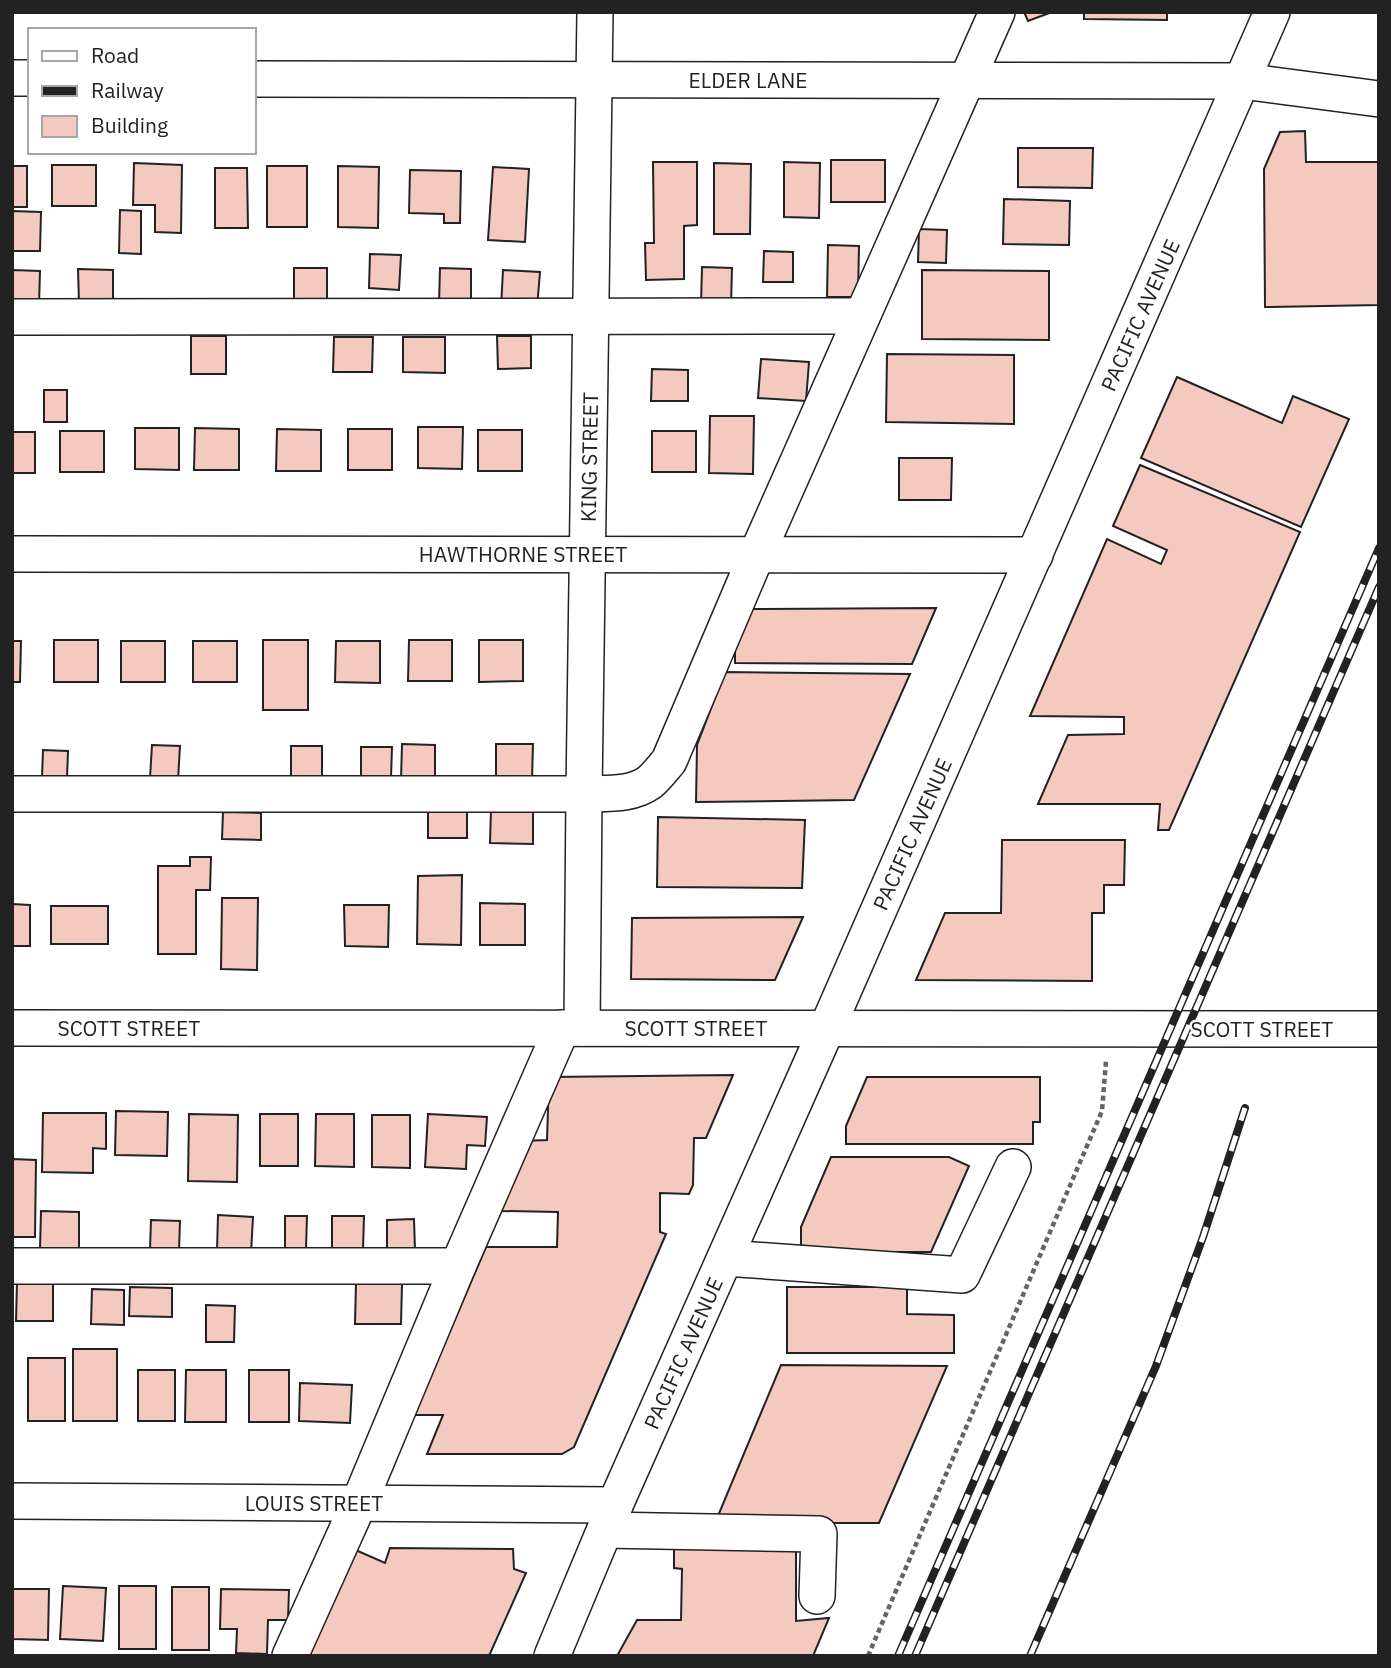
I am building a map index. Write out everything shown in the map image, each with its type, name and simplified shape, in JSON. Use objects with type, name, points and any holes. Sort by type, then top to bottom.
[{"type":"street","name":"KING STREET","points":[[572,1028],[584,794],[595,12]]},
{"type":"street","points":[[12,793],[584,794],[626,792],[652,780],[669,761],[997,12]]},
{"type":"street","name":"PACIFIC AVENUE","points":[[552,1656],[610,1517],[1272,12]]},
{"type":"street","name":"ELDER LANE","points":[[256,79],[1242,81],[1379,99]]},
{"type":"street","points":[[12,317],[862,316]]},
{"type":"street","name":"HAWTHORNE STREET","points":[[12,554],[1035,555]]},
{"type":"street","name":"SCOTT STREET","points":[[12,1028],[1379,1029]]},
{"type":"street","points":[[290,1656],[359,1503],[458,1266],[572,1028]]},
{"type":"street","points":[[725,1258],[962,1275],[1013,1167]]},
{"type":"street","points":[[12,1266],[458,1266]]},
{"type":"street","name":"LOUIS STREET","points":[[12,1501],[359,1503],[610,1517],[819,1534],[817,1596]]},
{"type":"path","points":[[868,1656],[1101,1111],[1109,1028]]},
{"type":"building","points":[[1024,12],[1052,12],[1028,21]]},
{"type":"building","points":[[1084,12],[1167,12],[1167,20],[1084,19]]},
{"type":"building","points":[[1305,131],[1306,162],[1379,162],[1379,305],[1265,307],[1264,169],[1280,132]]},
{"type":"building","points":[[1018,148],[1093,148],[1092,188],[1018,187]]},
{"type":"building","points":[[831,160],[885,160],[885,202],[831,202]]},
{"type":"building","points":[[653,162],[697,162],[697,225],[684,226],[684,279],[646,280],[645,243],[654,243]]},
{"type":"building","points":[[784,162],[820,163],[819,218],[784,217]]},
{"type":"building","points":[[134,163],[182,165],[181,233],[155,232],[155,205],[133,205]]},
{"type":"building","points":[[714,163],[751,164],[750,234],[714,234]]},
{"type":"building","points":[[52,165],[96,165],[96,206],[52,206]]},
{"type":"building","points":[[12,166],[27,166],[27,207],[12,207]]},
{"type":"building","points":[[267,166],[307,166],[307,227],[267,227]]},
{"type":"building","points":[[338,166],[379,167],[378,228],[338,227]]},
{"type":"building","points":[[493,167],[529,169],[525,242],[488,240]]},
{"type":"building","points":[[215,168],[247,168],[248,228],[215,228]]},
{"type":"building","points":[[410,170],[461,171],[460,223],[444,223],[444,214],[409,213]]},
{"type":"building","points":[[1004,199],[1070,201],[1069,245],[1003,244]]},
{"type":"building","points":[[120,210],[141,211],[141,254],[119,253]]},
{"type":"building","points":[[12,211],[41,212],[40,251],[12,251]]},
{"type":"building","points":[[919,229],[947,230],[946,263],[918,262]]},
{"type":"building","points":[[828,245],[859,246],[858,297],[827,297]]},
{"type":"building","points":[[764,251],[793,252],[793,282],[763,282]]},
{"type":"building","points":[[370,254],[401,255],[399,290],[369,288]]},
{"type":"building","points":[[702,267],[732,268],[731,305],[701,304]]},
{"type":"building","points":[[294,268],[327,268],[327,302],[294,302]]},
{"type":"building","points":[[440,268],[471,269],[471,304],[439,304]]},
{"type":"building","points":[[78,269],[113,270],[113,304],[79,303]]},
{"type":"building","points":[[12,270],[40,271],[39,306],[12,305]]},
{"type":"building","points":[[503,270],[540,272],[537,308],[501,307]]},
{"type":"building","points":[[922,270],[1049,271],[1049,340],[922,339]]},
{"type":"building","points":[[191,336],[226,336],[226,374],[191,374]]},
{"type":"building","points":[[497,336],[531,336],[531,368],[498,369]]},
{"type":"building","points":[[334,337],[373,337],[372,372],[333,372]]},
{"type":"building","points":[[403,337],[445,337],[445,373],[403,372]]},
{"type":"building","points":[[887,354],[1014,355],[1014,424],[886,422]]},
{"type":"building","points":[[761,359],[809,362],[806,401],[758,398]]},
{"type":"building","points":[[652,369],[688,370],[688,401],[651,401]]},
{"type":"building","points":[[1177,377],[1282,423],[1293,396],[1349,419],[1301,527],[1141,458]]},
{"type":"building","points":[[44,390],[67,390],[67,422],[44,422]]},
{"type":"building","points":[[710,416],[754,416],[753,474],[709,473]]},
{"type":"building","points":[[418,427],[463,427],[462,469],[418,468]]},
{"type":"building","points":[[135,428],[179,428],[179,470],[135,469]]},
{"type":"building","points":[[195,428],[239,429],[239,470],[194,470]]},
{"type":"building","points":[[277,429],[321,430],[321,471],[276,471]]},
{"type":"building","points":[[348,429],[392,429],[392,470],[348,470]]},
{"type":"building","points":[[478,430],[522,430],[522,471],[478,471]]},
{"type":"building","points":[[60,431],[104,431],[104,472],[60,472]]},
{"type":"building","points":[[652,431],[696,431],[696,472],[652,472]]},
{"type":"building","points":[[12,432],[35,432],[35,473],[12,473]]},
{"type":"building","points":[[899,458],[952,458],[951,500],[899,500]]},
{"type":"building","points":[[1140,465],[1300,532],[1169,830],[1158,830],[1160,804],[1038,804],[1068,735],[1124,734],[1124,717],[1030,716],[1107,539],[1161,564],[1167,550],[1113,526]]},
{"type":"building","points":[[936,608],[912,664],[735,663],[735,644],[751,609]]},
{"type":"building","points":[[54,640],[98,640],[98,682],[54,682]]},
{"type":"building","points":[[263,640],[308,640],[308,710],[263,710]]},
{"type":"building","points":[[409,640],[452,640],[452,681],[408,681]]},
{"type":"building","points":[[479,640],[523,640],[523,681],[479,682]]},
{"type":"building","points":[[12,641],[21,641],[20,682],[12,682]]},
{"type":"building","points":[[121,641],[165,641],[165,682],[121,682]]},
{"type":"building","points":[[193,641],[237,641],[237,682],[193,682]]},
{"type":"building","points":[[336,641],[380,641],[380,683],[335,682]]},
{"type":"building","points":[[725,672],[910,674],[854,800],[696,802],[697,745]]},
{"type":"building","points":[[402,744],[435,745],[435,781],[401,780]]},
{"type":"building","points":[[496,744],[533,744],[532,779],[496,779]]},
{"type":"building","points":[[152,745],[180,746],[178,780],[150,778]]},
{"type":"building","points":[[291,746],[322,746],[322,778],[291,777]]},
{"type":"building","points":[[361,747],[392,747],[391,778],[361,777]]},
{"type":"building","points":[[43,750],[68,751],[67,778],[42,777]]},
{"type":"building","points":[[428,808],[467,808],[467,838],[428,838]]},
{"type":"building","points":[[491,809],[533,810],[533,844],[490,843]]},
{"type":"building","points":[[223,812],[261,813],[261,840],[222,839]]},
{"type":"building","points":[[658,817],[805,820],[802,888],[657,887]]},
{"type":"building","points":[[1002,840],[1125,840],[1124,885],[1104,885],[1104,913],[1092,913],[1092,981],[916,980],[945,913],[1001,913]]},
{"type":"building","points":[[190,857],[211,857],[210,890],[196,890],[196,954],[158,954],[158,866],[190,866]]},
{"type":"building","points":[[462,875],[461,945],[417,944],[418,876]]},
{"type":"building","points":[[222,898],[258,898],[257,970],[221,969]]},
{"type":"building","points":[[480,903],[525,904],[525,945],[480,945]]},
{"type":"building","points":[[12,904],[30,905],[30,946],[12,946]]},
{"type":"building","points":[[344,905],[389,905],[388,947],[345,946]]},
{"type":"building","points":[[51,906],[108,906],[108,944],[51,944]]},
{"type":"building","points":[[803,917],[775,980],[631,979],[632,918]]},
{"type":"building","points":[[733,1075],[706,1138],[694,1138],[693,1185],[689,1194],[660,1193],[660,1232],[666,1234],[574,1447],[562,1454],[427,1454],[443,1415],[414,1415],[486,1247],[557,1247],[558,1212],[502,1211],[503,1182],[521,1141],[547,1140],[549,1077]]},
{"type":"building","points":[[867,1077],[1040,1077],[1040,1122],[1033,1122],[1033,1144],[846,1144],[846,1126]]},
{"type":"building","points":[[116,1111],[168,1112],[167,1156],[115,1155]]},
{"type":"building","points":[[43,1113],[106,1113],[106,1149],[93,1148],[93,1173],[42,1172]]},
{"type":"building","points":[[189,1114],[238,1115],[237,1182],[188,1181]]},
{"type":"building","points":[[260,1114],[298,1114],[298,1166],[260,1166]]},
{"type":"building","points":[[316,1114],[354,1114],[354,1167],[315,1166]]},
{"type":"building","points":[[428,1114],[487,1117],[485,1146],[467,1145],[466,1169],[425,1167]]},
{"type":"building","points":[[372,1115],[410,1115],[410,1168],[372,1167]]},
{"type":"building","points":[[831,1157],[949,1157],[969,1166],[931,1252],[801,1252],[801,1227]]},
{"type":"building","points":[[12,1159],[36,1160],[35,1237],[12,1237]]},
{"type":"building","points":[[41,1211],[79,1212],[79,1249],[40,1249]]},
{"type":"building","points":[[218,1215],[253,1217],[251,1253],[217,1251]]},
{"type":"building","points":[[285,1216],[307,1216],[306,1249],[285,1249]]},
{"type":"building","points":[[332,1216],[364,1216],[363,1250],[332,1249]]},
{"type":"building","points":[[414,1219],[415,1250],[387,1251],[387,1220]]},
{"type":"building","points":[[151,1220],[180,1221],[179,1251],[150,1250]]},
{"type":"building","points":[[17,1281],[53,1281],[53,1321],[16,1321]]},
{"type":"building","points":[[356,1283],[402,1284],[401,1324],[355,1324]]},
{"type":"building","points":[[130,1287],[172,1288],[172,1317],[129,1316]]},
{"type":"building","points":[[787,1287],[907,1287],[907,1314],[954,1315],[954,1353],[787,1353]]},
{"type":"building","points":[[92,1289],[124,1290],[124,1325],[91,1324]]},
{"type":"building","points":[[206,1305],[235,1306],[234,1342],[206,1342]]},
{"type":"building","points":[[73,1349],[117,1349],[117,1421],[73,1421]]},
{"type":"building","points":[[28,1358],[65,1358],[65,1421],[28,1421]]},
{"type":"building","points":[[781,1365],[947,1366],[879,1523],[715,1523]]},
{"type":"building","points":[[138,1370],[175,1370],[175,1421],[138,1421]]},
{"type":"building","points":[[186,1370],[226,1370],[226,1422],[185,1422]]},
{"type":"building","points":[[249,1370],[289,1370],[289,1422],[249,1422]]},
{"type":"building","points":[[300,1383],[352,1385],[350,1423],[299,1421]]},
{"type":"building","points":[[351,1548],[385,1563],[390,1548],[513,1549],[514,1569],[526,1573],[489,1656],[304,1656]]},
{"type":"building","points":[[674,1548],[796,1549],[796,1621],[829,1618],[813,1656],[617,1656],[637,1620],[681,1620],[682,1569],[674,1568]]},
{"type":"building","points":[[63,1586],[106,1588],[103,1641],[60,1639]]},
{"type":"building","points":[[119,1586],[156,1586],[156,1649],[119,1649]]},
{"type":"building","points":[[172,1587],[209,1587],[209,1650],[172,1650]]},
{"type":"building","points":[[12,1589],[49,1589],[48,1640],[12,1639]]},
{"type":"building","points":[[221,1589],[289,1590],[288,1620],[268,1620],[267,1654],[236,1653],[237,1629],[220,1629]]},
{"type":"railway","points":[[898,1656],[1379,548]]},
{"type":"railway","points":[[915,1656],[1379,587]]},
{"type":"railway","points":[[1030,1656],[1156,1366],[1203,1237],[1245,1108]]}]
